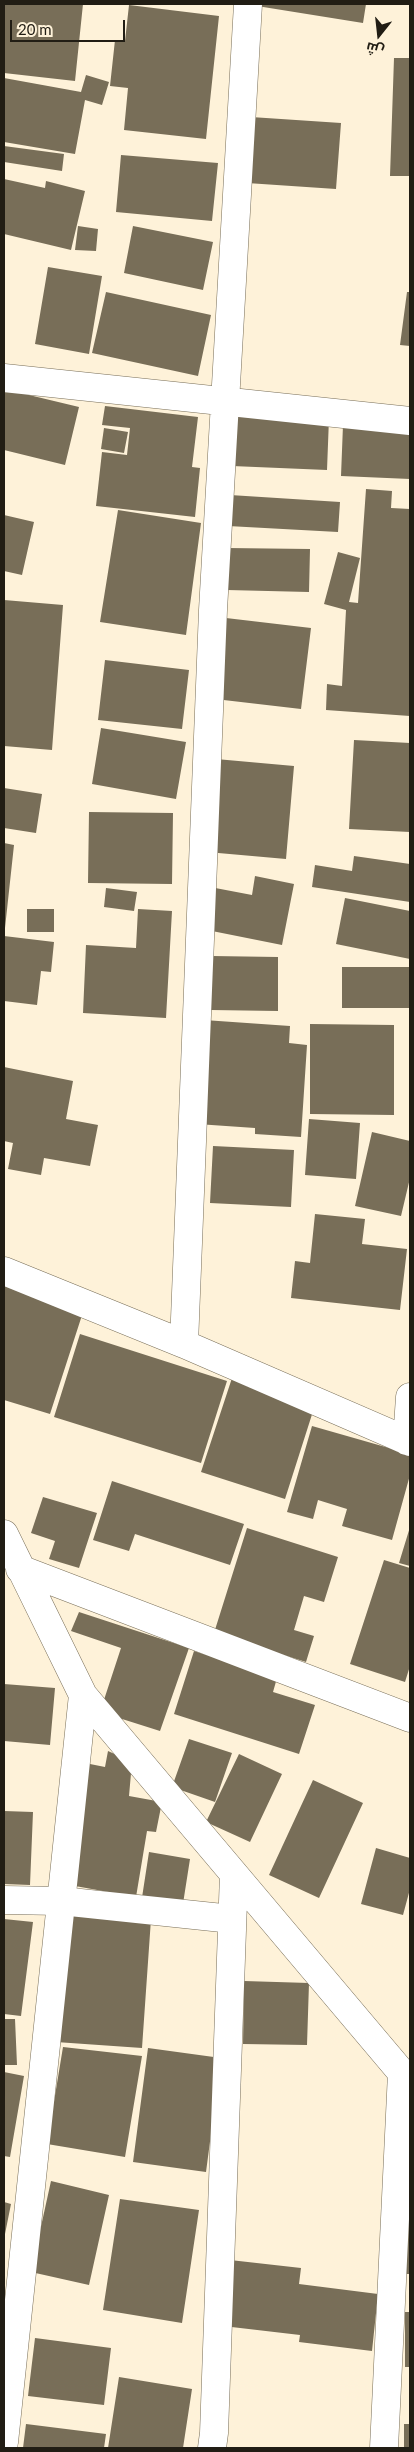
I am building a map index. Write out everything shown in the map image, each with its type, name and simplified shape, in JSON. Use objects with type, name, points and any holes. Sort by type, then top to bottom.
[{"type":"street","points":[[184,1344],[212,630],[248,4]]},
{"type":"street","points":[[4,378],[410,421]]},
{"type":"street","points":[[4,1271],[184,1344],[408,1442],[410,1397]]},
{"type":"street","points":[[4,1534],[83,1695],[406,2076],[384,2448]]},
{"type":"street","points":[[20,1569],[410,1718]]},
{"type":"street","points":[[4,2442],[83,1695]]},
{"type":"street","points":[[212,2448],[234,1874]]},
{"type":"street","points":[[4,1900],[61,1901],[232,1919]]},
{"type":"building","points":[[4,4],[83,4],[75,81],[4,73]]},
{"type":"building","points":[[257,4],[366,4],[363,23],[257,6]]},
{"type":"building","points":[[129,5],[219,16],[206,139],[124,130],[128,88],[110,86],[115,40],[125,41]]},
{"type":"building","points":[[394,58],[410,58],[410,176],[390,176]]},
{"type":"building","points":[[86,75],[109,82],[102,105],[85,100],[75,154],[4,142],[4,78],[81,92]]},
{"type":"building","points":[[251,117],[341,123],[336,189],[247,183]]},
{"type":"building","points":[[4,146],[64,154],[62,171],[4,162]]},
{"type":"building","points":[[121,155],[218,163],[212,221],[116,212]]},
{"type":"building","points":[[4,179],[45,188],[46,181],[85,191],[71,250],[4,234]]},
{"type":"building","points":[[78,226],[98,229],[96,251],[75,250]]},
{"type":"building","points":[[133,226],[213,242],[203,290],[124,273]]},
{"type":"building","points":[[48,267],[102,276],[89,354],[35,344]]},
{"type":"building","points":[[106,292],[211,315],[198,376],[92,353]]},
{"type":"building","points":[[407,292],[410,292],[410,346],[400,345]]},
{"type":"building","points":[[4,389],[79,407],[65,465],[4,450]]},
{"type":"building","points":[[105,406],[198,417],[192,467],[200,468],[195,517],[96,506],[102,452],[127,455],[130,428],[102,425]]},
{"type":"building","points":[[234,414],[329,418],[327,470],[232,466]]},
{"type":"building","points":[[343,425],[410,427],[410,479],[341,476]]},
{"type":"building","points":[[104,428],[128,432],[124,453],[101,449]]},
{"type":"building","points":[[366,489],[392,491],[391,508],[410,509],[410,716],[326,710],[327,684],[342,686],[346,610],[324,604],[338,552],[360,558],[349,602],[358,603]]},
{"type":"building","points":[[230,495],[340,502],[338,532],[228,526]]},
{"type":"building","points":[[118,510],[201,523],[186,635],[100,622]]},
{"type":"building","points":[[4,515],[34,522],[22,575],[4,571]]},
{"type":"building","points":[[227,548],[310,549],[309,592],[227,590]]},
{"type":"building","points":[[4,600],[63,605],[52,750],[4,746]]},
{"type":"building","points":[[226,618],[311,628],[301,709],[215,699]]},
{"type":"building","points":[[105,660],[189,670],[182,729],[98,720]]},
{"type":"building","points":[[101,728],[186,742],[176,799],[92,784]]},
{"type":"building","points":[[354,740],[410,743],[410,832],[349,829]]},
{"type":"building","points":[[216,759],[294,766],[286,859],[207,852]]},
{"type":"building","points":[[4,788],[42,794],[36,833],[4,828]]},
{"type":"building","points":[[89,812],[173,813],[172,884],[88,883]]},
{"type":"building","points":[[4,843],[14,845],[5,928],[4,928]]},
{"type":"building","points":[[354,856],[410,864],[410,902],[312,887],[315,865],[352,871]]},
{"type":"building","points":[[255,876],[294,884],[282,945],[202,929],[210,887],[252,895]]},
{"type":"building","points":[[106,888],[137,892],[134,911],[104,907]]},
{"type":"building","points":[[345,898],[410,911],[410,959],[336,944]]},
{"type":"building","points":[[27,909],[54,909],[54,932],[27,932]]},
{"type":"building","points":[[138,909],[172,911],[166,1018],[83,1013],[86,945],[136,948]]},
{"type":"building","points":[[4,936],[54,942],[51,972],[41,971],[37,1005],[4,1001]]},
{"type":"building","points":[[212,956],[278,957],[278,1011],[211,1010]]},
{"type":"building","points":[[342,967],[410,967],[410,1008],[342,1008]]},
{"type":"building","points":[[204,1020],[290,1026],[289,1043],[307,1045],[301,1137],[255,1134],[255,1128],[197,1124]]},
{"type":"building","points":[[310,1024],[394,1025],[394,1115],[310,1114]]},
{"type":"building","points":[[4,1067],[73,1081],[66,1119],[98,1125],[90,1166],[44,1158],[41,1175],[8,1169],[13,1143],[4,1141]]},
{"type":"building","points":[[309,1119],[360,1123],[356,1179],[305,1175]]},
{"type":"building","points":[[372,1132],[410,1141],[410,1178],[401,1216],[355,1206]]},
{"type":"building","points":[[213,1146],[294,1150],[291,1207],[210,1203]]},
{"type":"building","points":[[315,1214],[365,1219],[362,1244],[407,1249],[400,1310],[291,1298],[295,1261],[310,1263]]},
{"type":"building","points":[[4,1284],[84,1309],[50,1414],[4,1400]]},
{"type":"building","points":[[80,1334],[227,1381],[201,1463],[54,1417]]},
{"type":"building","points":[[232,1378],[315,1405],[285,1499],[201,1472]]},
{"type":"building","points":[[312,1426],[410,1454],[410,1475],[392,1540],[342,1526],[347,1509],[318,1500],[313,1519],[287,1512]]},
{"type":"building","points":[[112,1481],[244,1524],[230,1565],[135,1534],[129,1551],[93,1540]]},
{"type":"building","points":[[43,1497],[97,1513],[79,1568],[49,1559],[55,1541],[31,1533]]},
{"type":"building","points":[[410,1527],[410,1566],[399,1563]]},
{"type":"building","points":[[247,1528],[338,1557],[324,1602],[304,1596],[294,1630],[314,1636],[306,1662],[214,1633]]},
{"type":"building","points":[[384,1560],[410,1568],[410,1666],[405,1682],[350,1664]]},
{"type":"building","points":[[79,1612],[189,1648],[160,1731],[100,1712],[121,1648],[71,1631]]},
{"type":"building","points":[[194,1651],[277,1678],[273,1692],[315,1705],[299,1754],[174,1714]]},
{"type":"building","points":[[4,1684],[55,1688],[50,1745],[4,1741]]},
{"type":"building","points":[[189,1739],[232,1753],[215,1802],[172,1787]]},
{"type":"building","points":[[108,1751],[132,1762],[129,1796],[162,1802],[156,1832],[147,1831],[136,1897],[64,1884],[85,1763],[105,1767]]},
{"type":"building","points":[[239,1754],[282,1774],[250,1842],[206,1822]]},
{"type":"building","points":[[313,1780],[363,1803],[319,1898],[269,1875]]},
{"type":"building","points":[[4,1811],[33,1812],[30,1885],[4,1884]]},
{"type":"building","points":[[376,1848],[410,1858],[410,1889],[403,1915],[361,1904]]},
{"type":"building","points":[[149,1852],[190,1859],[182,1910],[141,1904]]},
{"type":"building","points":[[65,1913],[151,1919],[142,2048],[56,2042]]},
{"type":"building","points":[[4,1919],[33,1922],[21,2016],[4,2014]]},
{"type":"building","points":[[244,1981],[309,1983],[307,2045],[243,2044]]},
{"type":"building","points":[[4,2019],[15,2019],[17,2065],[4,2065]]},
{"type":"building","points":[[63,2047],[142,2056],[125,2157],[47,2144]]},
{"type":"building","points":[[148,2048],[221,2058],[206,2172],[133,2162]]},
{"type":"building","points":[[4,2072],[24,2076],[10,2157],[4,2156]]},
{"type":"building","points":[[51,2181],[109,2195],[89,2285],[31,2272]]},
{"type":"building","points":[[120,2199],[199,2210],[182,2323],[103,2310]]},
{"type":"building","points":[[4,2202],[11,2204],[5,2234],[4,2234]]},
{"type":"building","points":[[403,2223],[410,2223],[410,2274],[403,2274]]},
{"type":"building","points":[[230,2260],[301,2268],[299,2284],[378,2294],[372,2351],[299,2342],[300,2335],[223,2326]]},
{"type":"building","points":[[405,2312],[410,2312],[410,2367],[405,2367]]},
{"type":"building","points":[[35,2338],[111,2348],[104,2405],[28,2396]]},
{"type":"building","points":[[119,2377],[192,2389],[183,2448],[108,2448]]},
{"type":"building","points":[[26,2424],[106,2434],[104,2448],[23,2448]]},
{"type":"building","points":[[404,2424],[410,2424],[410,2448],[404,2448]]}]
